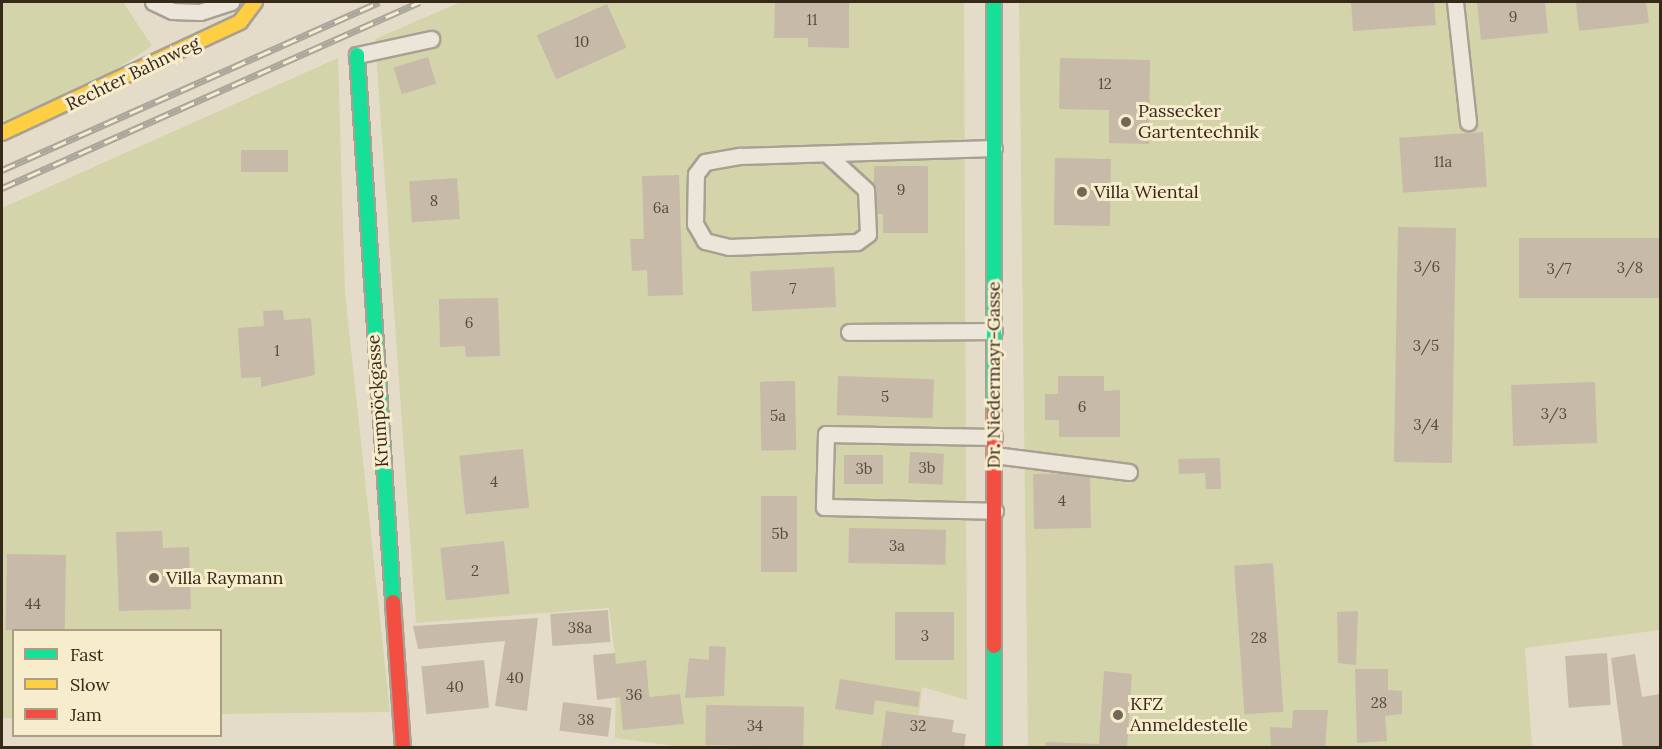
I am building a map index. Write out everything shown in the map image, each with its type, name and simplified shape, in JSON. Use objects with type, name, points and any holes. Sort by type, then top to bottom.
[{"type":"street","name":"Rechter Bahnweg","points":[[2,133],[63,109],[240,22],[255,2]]},
{"type":"street","name":"Dr. Niedermayr-Gasse","points":[[994,2],[994,747]]},
{"type":"street","name":"Krumpöckgasse","points":[[357,56],[403,747]]},
{"type":"lane","points":[[153,2],[172,11],[200,12],[231,2]]},
{"type":"lane","points":[[1455,2],[1468,122]]},
{"type":"lane","points":[[357,56],[431,39]]},
{"type":"lane","points":[[829,156],[856,178],[866,190],[870,219],[868,234],[856,242],[729,247],[705,241],[695,224],[696,174],[705,162],[740,156],[829,156],[994,148]]},
{"type":"lane","points":[[856,178],[865,153]]},
{"type":"lane","points":[[849,332],[994,331]]},
{"type":"lane","points":[[994,437],[826,434],[824,507],[995,511]]},
{"type":"lane","points":[[994,455],[1129,472]]},
{"type":"green space","points":[[2,2],[123,2],[152,46],[81,92],[2,121]]},
{"type":"green space","points":[[461,2],[964,2],[967,700],[922,687],[919,715],[886,711],[881,747],[690,748],[615,738],[616,664],[609,608],[416,623],[375,39]]},
{"type":"green space","points":[[1019,2],[1660,2],[1660,630],[1525,648],[1532,747],[1028,747]]},
{"type":"green space","points":[[338,58],[345,293],[390,712],[222,714],[222,629],[12,629],[12,718],[2,718],[2,208]]},
{"type":"building","points":[[775,2],[849,2],[849,48],[808,47],[808,38],[774,38]]},
{"type":"building","points":[[1351,2],[1434,2],[1436,25],[1353,31]]},
{"type":"building","points":[[1477,2],[1545,2],[1548,33],[1481,40]]},
{"type":"building","points":[[1576,2],[1646,2],[1649,23],[1579,31]]},
{"type":"building","points":[[607,4],[627,48],[556,79],[537,35]]},
{"type":"building","points":[[428,57],[436,84],[402,94],[394,68]]},
{"type":"building","points":[[1060,58],[1150,60],[1149,144],[1109,143],[1109,110],[1059,109]]},
{"type":"building","points":[[1483,132],[1487,187],[1403,193],[1399,138]]},
{"type":"building","points":[[241,150],[288,150],[288,172],[241,172]]},
{"type":"building","name":"Villa Wiental","points":[[1055,158],[1111,159],[1110,226],[1054,225]]},
{"type":"building","points":[[874,166],[928,166],[928,233],[883,233],[883,214],[874,214]]},
{"type":"building","points":[[679,175],[683,295],[648,296],[647,270],[632,271],[630,239],[644,239],[642,176]]},
{"type":"building","points":[[457,178],[460,219],[412,222],[409,181]]},
{"type":"building","points":[[1398,227],[1456,228],[1452,463],[1394,462]]},
{"type":"building","points":[[1519,238],[1660,238],[1660,298],[1519,298]]},
{"type":"building","points":[[834,267],[836,307],[752,311],[750,271]]},
{"type":"building","points":[[498,298],[500,356],[466,357],[465,346],[440,347],[439,299]]},
{"type":"building","points":[[283,310],[284,320],[311,318],[315,375],[261,387],[261,377],[241,378],[238,328],[264,326],[263,311]]},
{"type":"building","points":[[838,376],[934,379],[933,418],[837,415]]},
{"type":"building","points":[[1058,376],[1104,376],[1104,391],[1120,390],[1120,437],[1059,437],[1059,420],[1045,420],[1045,394],[1058,394]]},
{"type":"building","points":[[795,381],[796,450],[761,451],[760,382]]},
{"type":"building","points":[[1595,382],[1597,443],[1513,446],[1511,385]]},
{"type":"building","points":[[523,449],[529,508],[466,514],[459,456]]},
{"type":"building","points":[[910,452],[944,454],[942,485],[908,483]]},
{"type":"building","points":[[844,455],[883,455],[883,484],[844,484]]},
{"type":"building","points":[[1220,458],[1221,489],[1206,489],[1205,473],[1179,474],[1178,459]]},
{"type":"building","points":[[1090,473],[1091,528],[1034,529],[1033,474]]},
{"type":"building","points":[[761,496],[797,496],[797,572],[761,572]]},
{"type":"building","points":[[849,528],[946,530],[945,565],[848,563]]},
{"type":"building","name":"Villa Raymann","points":[[162,531],[163,548],[189,547],[191,609],[119,611],[116,532]]},
{"type":"building","points":[[504,541],[510,594],[446,600],[440,548]]},
{"type":"building","points":[[7,554],[66,555],[65,629],[6,630]]},
{"type":"building","points":[[1273,563],[1283,712],[1244,714],[1234,566]]},
{"type":"building","points":[[608,610],[610,642],[552,646],[550,614]]},
{"type":"building","points":[[1358,611],[1356,665],[1338,663],[1337,612]]},
{"type":"building","points":[[895,612],[954,612],[954,660],[895,660]]},
{"type":"building","points":[[538,618],[527,711],[495,706],[505,641],[418,649],[413,626]]},
{"type":"building","points":[[709,646],[726,647],[724,696],[685,698],[689,658],[709,660]]},
{"type":"building","points":[[615,653],[616,664],[646,660],[649,697],[680,694],[684,724],[623,730],[620,697],[597,700],[593,655]]},
{"type":"building","points":[[1607,653],[1611,705],[1569,708],[1565,656]]},
{"type":"building","points":[[1635,654],[1642,697],[1660,694],[1660,748],[1623,748],[1611,658]]},
{"type":"building","points":[[484,660],[489,708],[426,714],[421,667]]},
{"type":"building","points":[[1355,669],[1388,669],[1388,690],[1402,691],[1402,714],[1385,716],[1387,741],[1357,743]]},
{"type":"building","points":[[1104,671],[1132,674],[1127,748],[1045,748],[1046,742],[1099,744]]},
{"type":"building","points":[[840,679],[920,692],[918,707],[875,700],[873,715],[835,709]]},
{"type":"building","points":[[563,702],[612,708],[608,737],[559,731]]},
{"type":"building","points":[[706,705],[804,707],[803,747],[705,745]]},
{"type":"building","points":[[1293,710],[1328,710],[1325,748],[1271,748],[1270,727],[1292,728]]},
{"type":"building","points":[[886,711],[954,720],[952,732],[966,734],[964,748],[881,748]]},
{"type":"railway","points":[[2,170],[379,2]]},
{"type":"railway","points":[[2,188],[419,2]]},
{"type":"traffic: fast","points":[[994,2],[994,412]]},
{"type":"traffic: fast","points":[[357,55],[393,602]]},
{"type":"traffic: fast","points":[[994,646],[994,748]]},
{"type":"traffic: slow","points":[[2,133],[240,22],[255,2]]},
{"type":"traffic: jam","points":[[994,412],[994,646]]},
{"type":"traffic: jam","points":[[393,602],[403,748]]},
{"type":"place","name":"Passecker Gartentechnik","points":[[1126,122]]},
{"type":"place","name":"Villa Wiental","points":[[1082,192]]},
{"type":"place","name":"Villa Raymann","points":[[154,578]]},
{"type":"place","name":"KFZ Anmeldestelle","points":[[1118,715]]}]
